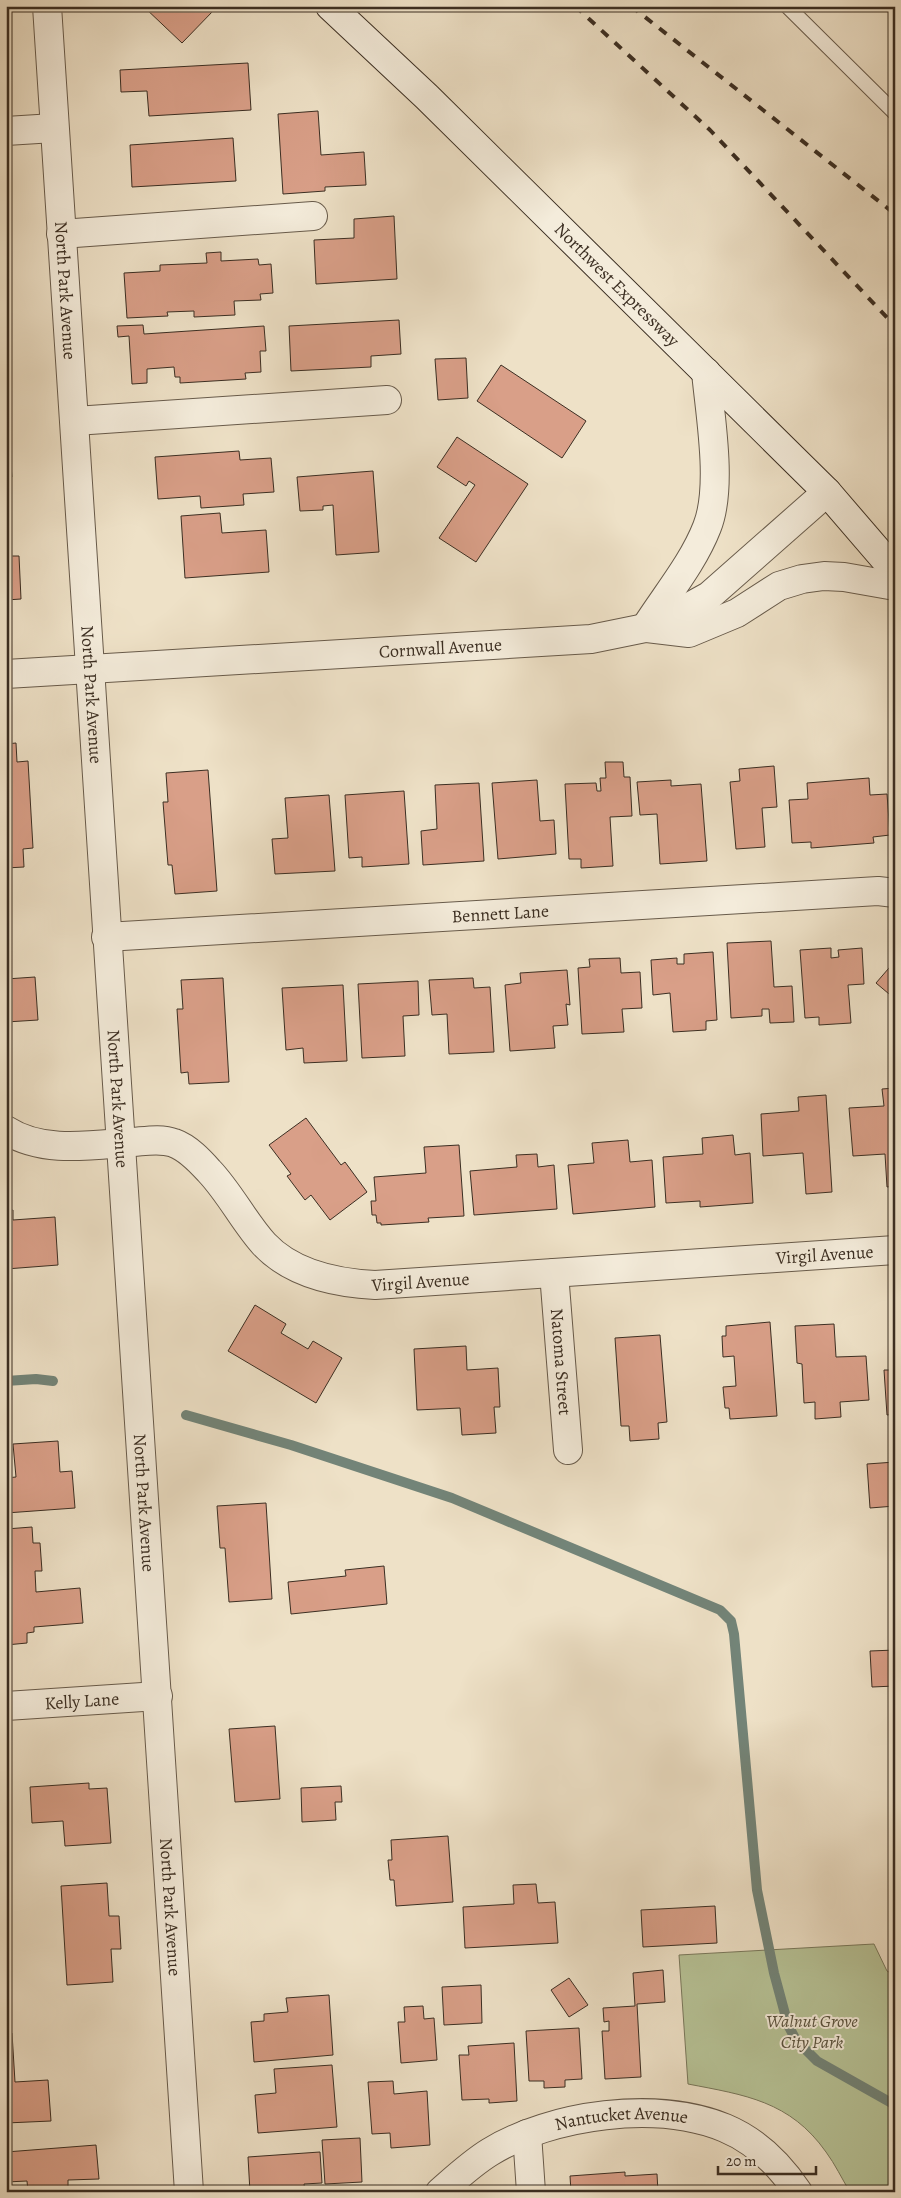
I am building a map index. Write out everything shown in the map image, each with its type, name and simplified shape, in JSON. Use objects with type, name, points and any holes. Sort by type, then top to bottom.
[{"type":"street","name":"North Park Avenue","points":[[46,6],[189,2192]]},
{"type":"street","name":"Northwest Expressway","points":[[330,6],[427,97],[706,372],[826,492],[895,571]]},
{"type":"street","points":[[6,131],[54,128]]},
{"type":"street","points":[[61,234],[313,216]]},
{"type":"street","points":[[706,372],[714,462],[712,501],[708,526],[695,554],[645,628],[689,633],[737,613],[779,586],[802,579],[824,576],[844,577],[895,586]]},
{"type":"street","points":[[74,420],[387,400]]},
{"type":"street","name":"Cornwall Avenue","points":[[6,674],[591,639],[645,628],[709,596],[826,492]]},
{"type":"street","name":"Bennett Lane","points":[[106,937],[878,891],[895,892]]},
{"type":"street","name":"Virgil Avenue","points":[[6,1130],[40,1143],[73,1146],[157,1140],[174,1143],[187,1150],[219,1182],[263,1243],[274,1254],[301,1270],[325,1279],[350,1284],[375,1285],[895,1250]]},
{"type":"street","name":"Natoma Street","points":[[554,1273],[568,1450]]},
{"type":"street","name":"Kelly Lane","points":[[6,1706],[158,1696]]},
{"type":"street","name":"Nantucket Avenue","points":[[440,2192],[471,2165],[492,2151],[527,2134],[568,2120],[648,2112],[686,2118],[725,2128],[760,2148],[784,2172],[798,2192]]},
{"type":"street","points":[[527,2134],[531,2192]]},
{"type":"lane","points":[[787,6],[895,113]]},
{"type":"green space","name":"Walnut Grove City Park","points":[[874,1944],[887,1971],[895,1975],[895,2192],[850,2192],[826,2152],[812,2135],[797,2121],[782,2111],[747,2097],[688,2084],[679,1955]]},
{"type":"building","points":[[143,6],[208,6],[213,11],[182,43]]},
{"type":"building","points":[[248,63],[251,110],[149,116],[147,91],[121,92],[120,70]]},
{"type":"building","points":[[318,111],[321,155],[364,152],[366,185],[325,187],[325,191],[283,194],[278,114]]},
{"type":"building","points":[[233,138],[236,181],[132,187],[130,145]]},
{"type":"building","points":[[394,216],[397,279],[316,284],[314,240],[354,238],[354,219]]},
{"type":"building","points":[[221,252],[221,261],[258,259],[259,265],[271,264],[273,293],[260,294],[261,300],[234,301],[235,315],[194,317],[194,311],[167,312],[168,316],[127,318],[124,273],[160,271],[160,265],[207,263],[206,253]]},
{"type":"building","points":[[399,320],[401,354],[371,356],[371,367],[291,371],[289,326]]},
{"type":"building","points":[[143,325],[144,334],[264,326],[266,351],[260,351],[261,372],[245,373],[246,379],[180,383],[180,377],[175,377],[174,367],[147,369],[147,383],[132,384],[129,336],[118,337],[117,326]]},
{"type":"building","points":[[466,358],[468,398],[438,400],[435,359]]},
{"type":"building","points":[[501,365],[586,421],[562,458],[477,401]]},
{"type":"building","points":[[6,433],[8,433],[12,477],[6,477]]},
{"type":"building","points":[[457,437],[528,484],[476,562],[439,538],[475,485],[469,481],[466,486],[437,467]]},
{"type":"building","points":[[239,451],[240,460],[271,458],[274,492],[243,494],[244,505],[201,508],[200,496],[158,499],[155,457]]},
{"type":"building","points":[[373,471],[379,552],[336,555],[333,505],[323,506],[323,510],[300,511],[297,477]]},
{"type":"building","points":[[6,480],[8,509],[6,509]]},
{"type":"building","points":[[220,513],[222,533],[266,530],[269,572],[185,578],[181,516]]},
{"type":"building","points":[[6,556],[19,556],[21,599],[6,600]]},
{"type":"building","points":[[16,743],[17,762],[28,761],[33,848],[23,849],[24,867],[6,868],[6,744]]},
{"type":"building","points":[[605,762],[623,762],[624,777],[630,777],[632,816],[610,817],[613,866],[581,868],[581,859],[569,859],[565,784],[596,783],[597,791],[601,791],[600,778],[606,778]]},
{"type":"building","points":[[774,766],[777,807],[762,808],[765,847],[736,849],[730,782],[740,781],[739,769]]},
{"type":"building","points":[[208,770],[217,891],[175,894],[172,865],[168,865],[163,802],[168,802],[166,773]]},
{"type":"building","points":[[869,778],[870,795],[887,794],[890,835],[873,837],[874,843],[811,848],[811,842],[792,843],[789,800],[808,799],[807,783]]},
{"type":"building","points":[[537,780],[540,821],[554,820],[556,854],[498,859],[492,783]]},
{"type":"building","points":[[671,780],[671,786],[701,784],[707,861],[660,864],[657,814],[640,815],[637,782]]},
{"type":"building","points":[[479,783],[484,861],[423,865],[421,831],[437,829],[435,785]]},
{"type":"building","points":[[404,791],[409,864],[362,867],[362,857],[349,858],[345,795]]},
{"type":"building","points":[[329,795],[335,871],[275,874],[272,839],[288,838],[285,798]]},
{"type":"building","points":[[771,941],[774,987],[792,986],[794,1022],[770,1023],[769,1009],[762,1009],[762,1016],[731,1018],[727,943]]},
{"type":"building","points":[[831,948],[831,958],[839,957],[838,950],[862,948],[864,984],[848,985],[851,1023],[819,1025],[819,1017],[805,1018],[800,950]]},
{"type":"building","points":[[713,952],[717,1020],[706,1021],[706,1030],[673,1032],[670,993],[653,995],[651,960],[677,958],[677,964],[684,964],[684,954]]},
{"type":"building","points":[[620,958],[621,973],[640,972],[642,1008],[622,1009],[624,1032],[582,1034],[578,968],[590,967],[589,959]]},
{"type":"building","points":[[895,961],[895,999],[876,983]]},
{"type":"building","points":[[567,970],[570,1005],[566,1004],[568,1025],[553,1026],[555,1048],[510,1051],[505,985],[521,983],[520,973]]},
{"type":"building","points":[[35,977],[38,1020],[6,1022],[6,979]]},
{"type":"building","points":[[223,978],[229,1082],[189,1084],[188,1072],[181,1073],[177,1009],[183,1009],[181,980]]},
{"type":"building","points":[[473,978],[474,988],[490,987],[494,1052],[449,1054],[447,1014],[432,1015],[429,980]]},
{"type":"building","points":[[418,981],[419,1015],[403,1016],[405,1056],[362,1058],[358,984]]},
{"type":"building","points":[[343,985],[347,1061],[304,1063],[303,1048],[286,1050],[282,988]]},
{"type":"building","points":[[895,1088],[895,1186],[887,1187],[885,1154],[853,1156],[849,1108],[884,1106],[882,1089]]},
{"type":"building","points":[[826,1095],[832,1192],[806,1194],[803,1153],[763,1156],[761,1114],[799,1111],[798,1097]]},
{"type":"building","points":[[306,1118],[341,1165],[345,1162],[367,1192],[330,1220],[311,1195],[305,1200],[287,1176],[291,1174],[269,1145]]},
{"type":"building","points":[[733,1135],[735,1155],[750,1153],[753,1203],[700,1207],[700,1201],[666,1203],[663,1157],[703,1154],[702,1138]]},
{"type":"building","points":[[628,1140],[630,1162],[652,1160],[655,1207],[573,1214],[568,1165],[594,1163],[592,1143]]},
{"type":"building","points":[[459,1145],[464,1216],[428,1218],[429,1222],[381,1225],[381,1223],[377,1223],[376,1215],[372,1215],[371,1201],[376,1201],[374,1177],[426,1173],[424,1147]]},
{"type":"building","points":[[537,1154],[538,1167],[554,1165],[557,1209],[474,1215],[470,1171],[517,1167],[516,1155]]},
{"type":"building","points":[[13,1210],[13,1220],[55,1217],[58,1265],[6,1269],[6,1211]]},
{"type":"building","points":[[255,1305],[286,1324],[281,1333],[308,1349],[313,1341],[342,1358],[316,1403],[228,1351]]},
{"type":"building","points":[[770,1322],[777,1416],[730,1419],[729,1408],[725,1408],[723,1387],[736,1386],[734,1356],[723,1357],[722,1336],[726,1336],[726,1326]]},
{"type":"building","points":[[834,1324],[836,1357],[866,1356],[869,1400],[840,1402],[841,1417],[815,1419],[815,1402],[804,1403],[802,1364],[797,1363],[795,1326]]},
{"type":"building","points":[[660,1335],[667,1422],[658,1423],[659,1439],[630,1441],[629,1426],[621,1426],[615,1338]]},
{"type":"building","points":[[466,1346],[467,1370],[498,1368],[500,1407],[494,1407],[496,1433],[462,1435],[460,1408],[417,1410],[414,1349]]},
{"type":"building","points":[[884,1370],[895,1370],[895,1414],[887,1415]]},
{"type":"building","points":[[58,1441],[60,1472],[72,1471],[75,1508],[6,1513],[6,1478],[16,1477],[13,1444]]},
{"type":"building","points":[[895,1462],[895,1506],[870,1508],[867,1464]]},
{"type":"building","points":[[266,1503],[272,1599],[229,1602],[225,1548],[220,1548],[217,1506]]},
{"type":"building","points":[[32,1527],[33,1543],[40,1543],[42,1571],[35,1571],[36,1592],[80,1588],[83,1623],[34,1627],[34,1632],[27,1633],[27,1643],[6,1645],[6,1529]]},
{"type":"building","points":[[384,1566],[387,1604],[291,1614],[288,1582],[346,1576],[345,1570]]},
{"type":"building","points":[[895,1650],[895,1686],[872,1687],[870,1651]]},
{"type":"building","points":[[275,1726],[280,1799],[235,1802],[229,1729]]},
{"type":"building","points":[[89,1783],[89,1789],[107,1788],[111,1843],[65,1846],[63,1821],[32,1823],[30,1787]]},
{"type":"building","points":[[341,1786],[342,1802],[335,1802],[336,1820],[302,1822],[301,1788]]},
{"type":"building","points":[[448,1836],[453,1902],[396,1906],[394,1880],[390,1880],[388,1860],[392,1860],[391,1840]]},
{"type":"building","points":[[107,1883],[109,1916],[119,1916],[121,1949],[111,1949],[113,1982],[67,1985],[61,1886]]},
{"type":"building","points":[[536,1884],[538,1903],[555,1902],[558,1943],[465,1948],[463,1907],[514,1904],[513,1885]]},
{"type":"building","points":[[715,1906],[717,1943],[643,1947],[641,1910]]},
{"type":"building","points":[[663,1970],[665,2002],[637,2004],[641,2077],[605,2079],[602,2031],[609,2031],[609,2021],[604,2022],[603,2008],[635,2006],[633,1973]]},
{"type":"building","points":[[569,1978],[588,2005],[569,2017],[551,1990]]},
{"type":"building","points":[[481,1985],[482,2023],[444,2025],[442,1987]]},
{"type":"building","points":[[329,1995],[333,2055],[254,2062],[251,2022],[264,2021],[264,2014],[288,2012],[286,1998]]},
{"type":"building","points":[[423,2006],[424,2019],[434,2018],[437,2060],[401,2063],[398,2022],[405,2022],[404,2007]]},
{"type":"building","points":[[579,2028],[582,2079],[565,2080],[565,2087],[544,2088],[544,2081],[529,2081],[526,2031]]},
{"type":"building","points":[[6,2033],[12,2033],[15,2082],[48,2080],[51,2121],[6,2123]]},
{"type":"building","points":[[514,2043],[517,2101],[489,2103],[489,2099],[462,2100],[459,2055],[469,2055],[468,2046]]},
{"type":"building","points":[[332,2065],[337,2127],[258,2133],[255,2095],[276,2093],[274,2069]]},
{"type":"building","points":[[393,2081],[394,2094],[427,2091],[430,2145],[391,2148],[390,2133],[372,2134],[368,2082]]},
{"type":"building","points":[[360,2138],[362,2182],[325,2184],[322,2140]]},
{"type":"building","points":[[96,2145],[99,2179],[68,2180],[68,2192],[28,2192],[27,2181],[6,2182],[6,2152]]},
{"type":"building","points":[[320,2152],[322,2183],[304,2184],[305,2192],[250,2192],[248,2157]]},
{"type":"building","points":[[625,2172],[625,2176],[657,2174],[658,2192],[571,2192],[570,2176]]},
{"type":"building","points":[[721,2188],[722,2192],[706,2192]]},
{"type":"waterway","points":[[6,1381],[36,1379],[53,1381]]},
{"type":"waterway","points":[[186,1415],[291,1445],[452,1498],[720,1610],[731,1621],[734,1634],[757,1890],[774,1973],[788,2025],[796,2040],[817,2061],[895,2105]]},
{"type":"railway","points":[[575,6],[710,130],[895,326]]},
{"type":"railway","points":[[631,6],[895,214]]}]
